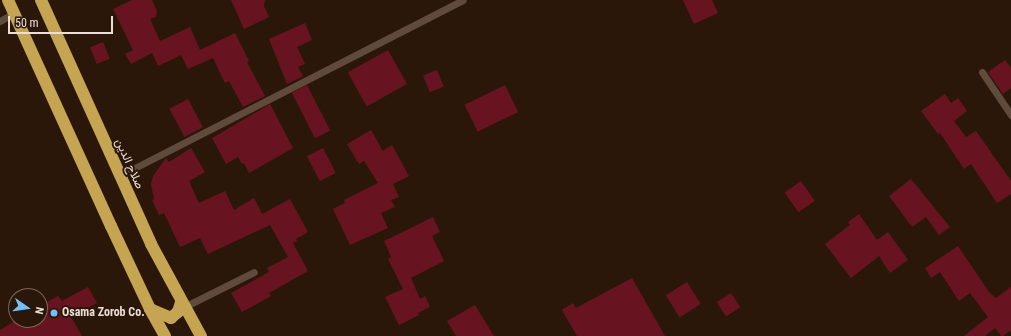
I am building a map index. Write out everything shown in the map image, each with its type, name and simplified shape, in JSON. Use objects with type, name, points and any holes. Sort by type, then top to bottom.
[{"type":"highway","points":[[8,0],[150,309],[165,336]]},
{"type":"highway","name":"صلاح الدين","points":[[41,0],[119,176],[151,244],[200,336]]},
{"type":"highway","points":[[150,309],[171,318],[183,305]]},
{"type":"lane","points":[[119,176],[463,0]]},
{"type":"lane","points":[[0,21],[14,13]]},
{"type":"lane","points":[[982,72],[1011,115]]},
{"type":"lane","points":[[183,305],[254,272]]},
{"type":"building","points":[[132,0],[152,0],[157,11],[156,17],[150,19],[160,41],[190,27],[200,50],[235,33],[249,61],[247,62],[265,96],[243,107],[229,81],[225,83],[213,58],[188,69],[181,55],[158,66],[152,53],[131,64],[125,54],[133,50],[113,9]]},
{"type":"building","points":[[231,0],[265,0],[264,6],[269,17],[244,29]]},
{"type":"building","points":[[683,0],[712,0],[718,13],[694,24]]},
{"type":"building","points":[[305,23],[312,40],[297,47],[305,64],[298,67],[303,76],[287,84],[269,39]]},
{"type":"building","points":[[103,42],[110,59],[97,64],[90,47]]},
{"type":"building","points":[[388,50],[407,84],[367,106],[348,72]]},
{"type":"building","points":[[1005,60],[1011,68],[1011,88],[1003,94],[988,72]]},
{"type":"building","points":[[437,70],[444,87],[430,92],[423,76]]},
{"type":"building","points":[[307,85],[330,130],[315,138],[292,93]]},
{"type":"building","points":[[505,85],[518,112],[478,132],[465,105]]},
{"type":"building","points":[[945,94],[951,103],[958,98],[967,111],[954,121],[966,137],[976,131],[1011,181],[1011,194],[997,203],[971,164],[964,169],[940,133],[938,134],[921,111]]},
{"type":"building","points":[[188,99],[203,127],[184,137],[169,109]]},
{"type":"building","points":[[270,104],[293,148],[249,173],[244,163],[242,164],[238,157],[226,164],[212,138]]},
{"type":"building","points":[[371,130],[383,151],[392,145],[409,176],[393,184],[399,197],[391,200],[395,207],[381,213],[388,228],[350,245],[333,209],[345,203],[344,200],[378,183],[364,161],[359,164],[347,144]]},
{"type":"building","points":[[191,148],[205,172],[189,181],[199,203],[225,191],[234,210],[254,198],[262,214],[290,199],[308,232],[296,239],[297,241],[293,243],[308,271],[269,293],[271,296],[242,312],[231,293],[269,272],[267,268],[288,257],[270,225],[208,254],[200,238],[180,247],[164,213],[159,215],[152,200],[154,199],[151,184],[153,176],[166,158],[169,162]]},
{"type":"building","points":[[323,148],[336,173],[320,181],[307,156]]},
{"type":"building","points":[[911,179],[950,227],[939,235],[926,217],[912,227],[889,196]]},
{"type":"building","points":[[801,181],[815,201],[798,212],[785,192]]},
{"type":"building","points":[[859,214],[877,240],[888,232],[908,260],[890,273],[879,256],[851,278],[825,244],[850,225],[848,222]]},
{"type":"building","points":[[433,217],[440,232],[432,236],[444,261],[411,278],[420,299],[425,296],[430,307],[418,313],[419,315],[399,325],[385,297],[403,289],[388,259],[391,257],[384,241]]},
{"type":"building","points":[[958,246],[989,292],[996,298],[1011,287],[1011,330],[1003,336],[1001,336],[995,328],[985,336],[964,336],[988,317],[970,293],[959,301],[940,272],[931,278],[925,268]]},
{"type":"building","points":[[632,278],[665,336],[577,336],[562,310],[573,303],[576,308]]},
{"type":"building","points":[[687,282],[701,304],[680,317],[666,295]]},
{"type":"building","name":"Osama Zorob Co.","points":[[88,287],[97,303],[71,317],[82,336],[0,336],[0,330],[8,325],[8,328],[48,328],[48,302],[58,296],[62,301]]},
{"type":"building","points":[[731,293],[740,307],[726,317],[717,302]]},
{"type":"building","points":[[475,305],[494,336],[456,336],[447,321]]},
{"type":"place","name":"Osama Zorob Co.","points":[[54,313]]}]
